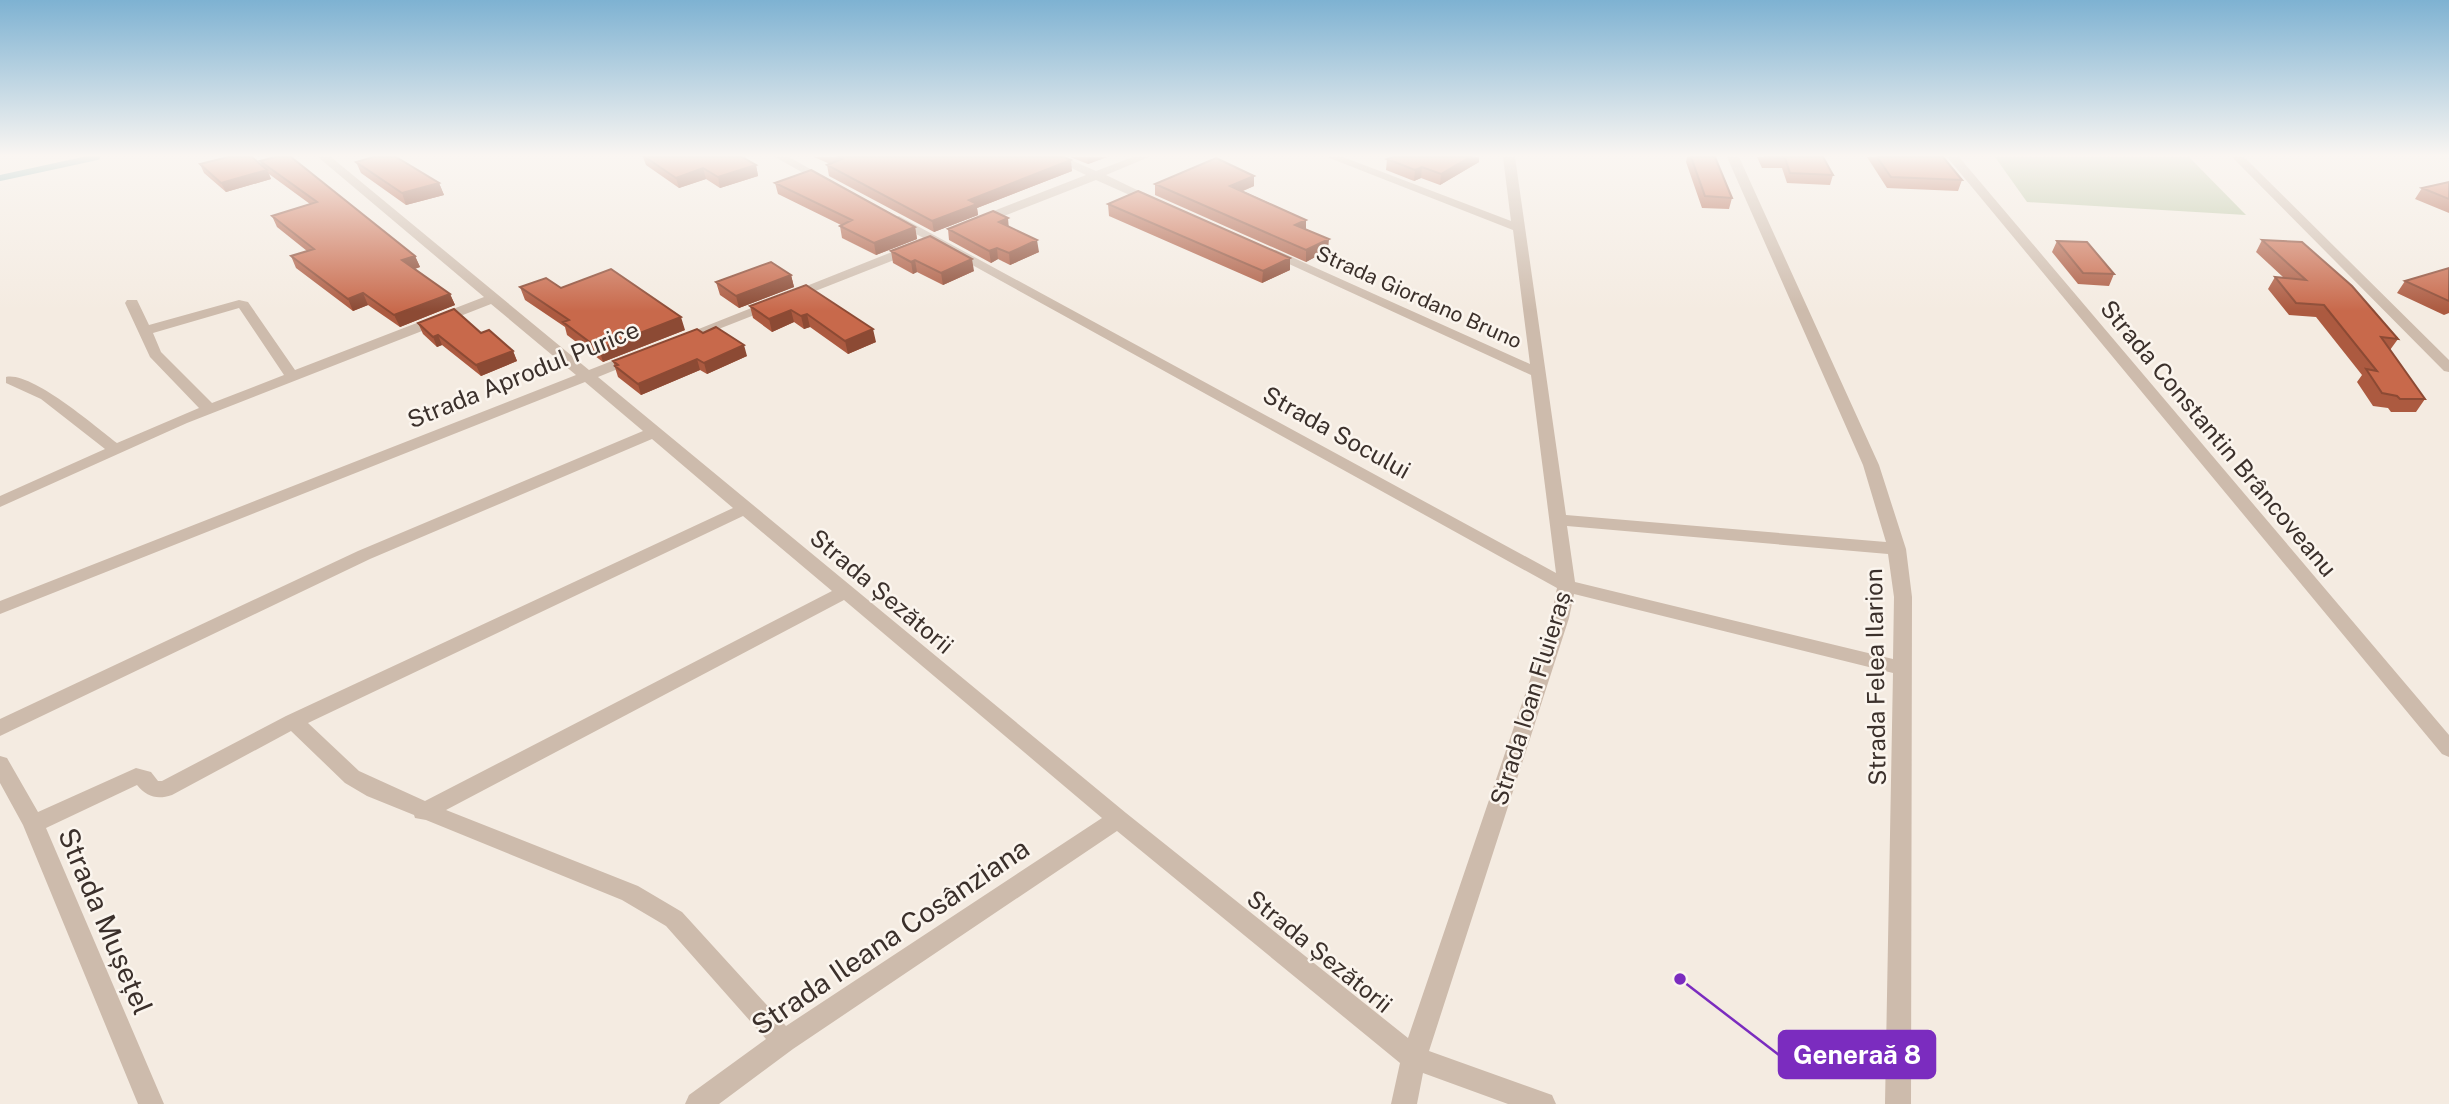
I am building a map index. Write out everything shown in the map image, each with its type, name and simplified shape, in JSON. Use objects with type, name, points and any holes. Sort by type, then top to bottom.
[{"type":"street","name":"Strada Șezătorii","points":[[385,209],[1118,819],[1414,1058],[1543,1104]]},
{"type":"street","name":"Strada Aprodul Purice","points":[[0,608],[1013,209]]},
{"type":"street","points":[[1468,209],[1519,228]]},
{"type":"street","name":"Strada Ioan Fluieraș","points":[[1404,1104],[1414,1058],[1560,618],[1567,586],[1536,372],[1516,209]]},
{"type":"street","name":"Strada Felea Ilarion","points":[[1756,209],[1871,465],[1888,510],[1897,548],[1903,597],[1898,1104]]},
{"type":"street","name":"Strada Constantin Brâncoveanu","points":[[1996,209],[2449,749]]},
{"type":"street","points":[[2290,209],[2449,368]]},
{"type":"street","name":"Strada Socului","points":[[887,214],[946,235],[1567,586],[1902,668]]},
{"type":"street","name":"Strada Giordano Bruno","points":[[1260,248],[1536,372]]},
{"type":"street","points":[[0,502],[209,409],[491,299]]},
{"type":"street","points":[[132,303],[155,354],[209,409]]},
{"type":"street","points":[[145,331],[243,305],[292,376]]},
{"type":"street","points":[[11,380],[46,396],[115,449]]},
{"type":"street","points":[[0,728],[364,555],[654,432]]},
{"type":"street","points":[[33,824],[136,776],[144,778],[153,789],[165,789],[293,721],[744,509]]},
{"type":"street","points":[[1559,520],[1897,548]]},
{"type":"street","points":[[423,812],[845,592]]},
{"type":"street","points":[[293,721],[352,777],[423,812],[630,893],[674,919],[784,1041]]},
{"type":"street","name":"Strada Mușețel","points":[[0,764],[33,824],[151,1104]]},
{"type":"street","name":"Strada Ileana Cosânziana","points":[[698,1104],[784,1041],[1118,819]]},
{"type":"green space","points":[[2137,209],[2240,209],[2246,215]]},
{"type":"building","points":[[296,209],[356,209],[415,256],[402,260],[450,294],[394,315],[363,293],[348,299],[291,256],[314,249],[272,216]]},
{"type":"building","points":[[828,209],[881,209],[915,227],[874,243],[840,226],[852,220]]},
{"type":"building","points":[[909,209],[965,209],[932,221]]},
{"type":"building","points":[[1118,209],[1178,209],[1290,258],[1263,271]]},
{"type":"building","points":[[1211,209],[1280,209],[1306,220],[1295,225],[1329,239],[1306,250]]},
{"type":"building","points":[[993,211],[1008,218],[999,222],[1037,240],[1009,253],[997,248],[989,251],[948,229]]},
{"type":"building","points":[[930,236],[972,259],[941,273],[891,251]]},
{"type":"building","points":[[2262,240],[2302,242],[2352,286],[2398,339],[2381,337],[2425,399],[2400,399],[2382,393],[2366,369],[2377,371],[2324,305],[2296,303],[2275,277],[2306,280]]},
{"type":"building","points":[[2057,241],[2087,242],[2114,274],[2083,273]]},
{"type":"building","points":[[771,262],[791,275],[736,296],[716,282]]},
{"type":"building","points":[[2449,268],[2449,301],[2405,281]]},
{"type":"building","points":[[611,269],[681,317],[599,349],[563,322],[569,320],[520,287],[546,278],[561,288]]},
{"type":"building","points":[[806,285],[873,329],[845,341],[807,314],[801,316],[791,310],[769,319],[750,306]]},
{"type":"building","points":[[454,309],[481,333],[489,330],[513,351],[476,365],[438,335],[433,337],[418,323]]},
{"type":"building","points":[[716,327],[744,345],[704,363],[697,359],[638,384],[615,366],[618,365],[613,361],[697,329],[703,333]]},
{"type":"place","name":"Generaă 8","points":[[1680,979]]}]
